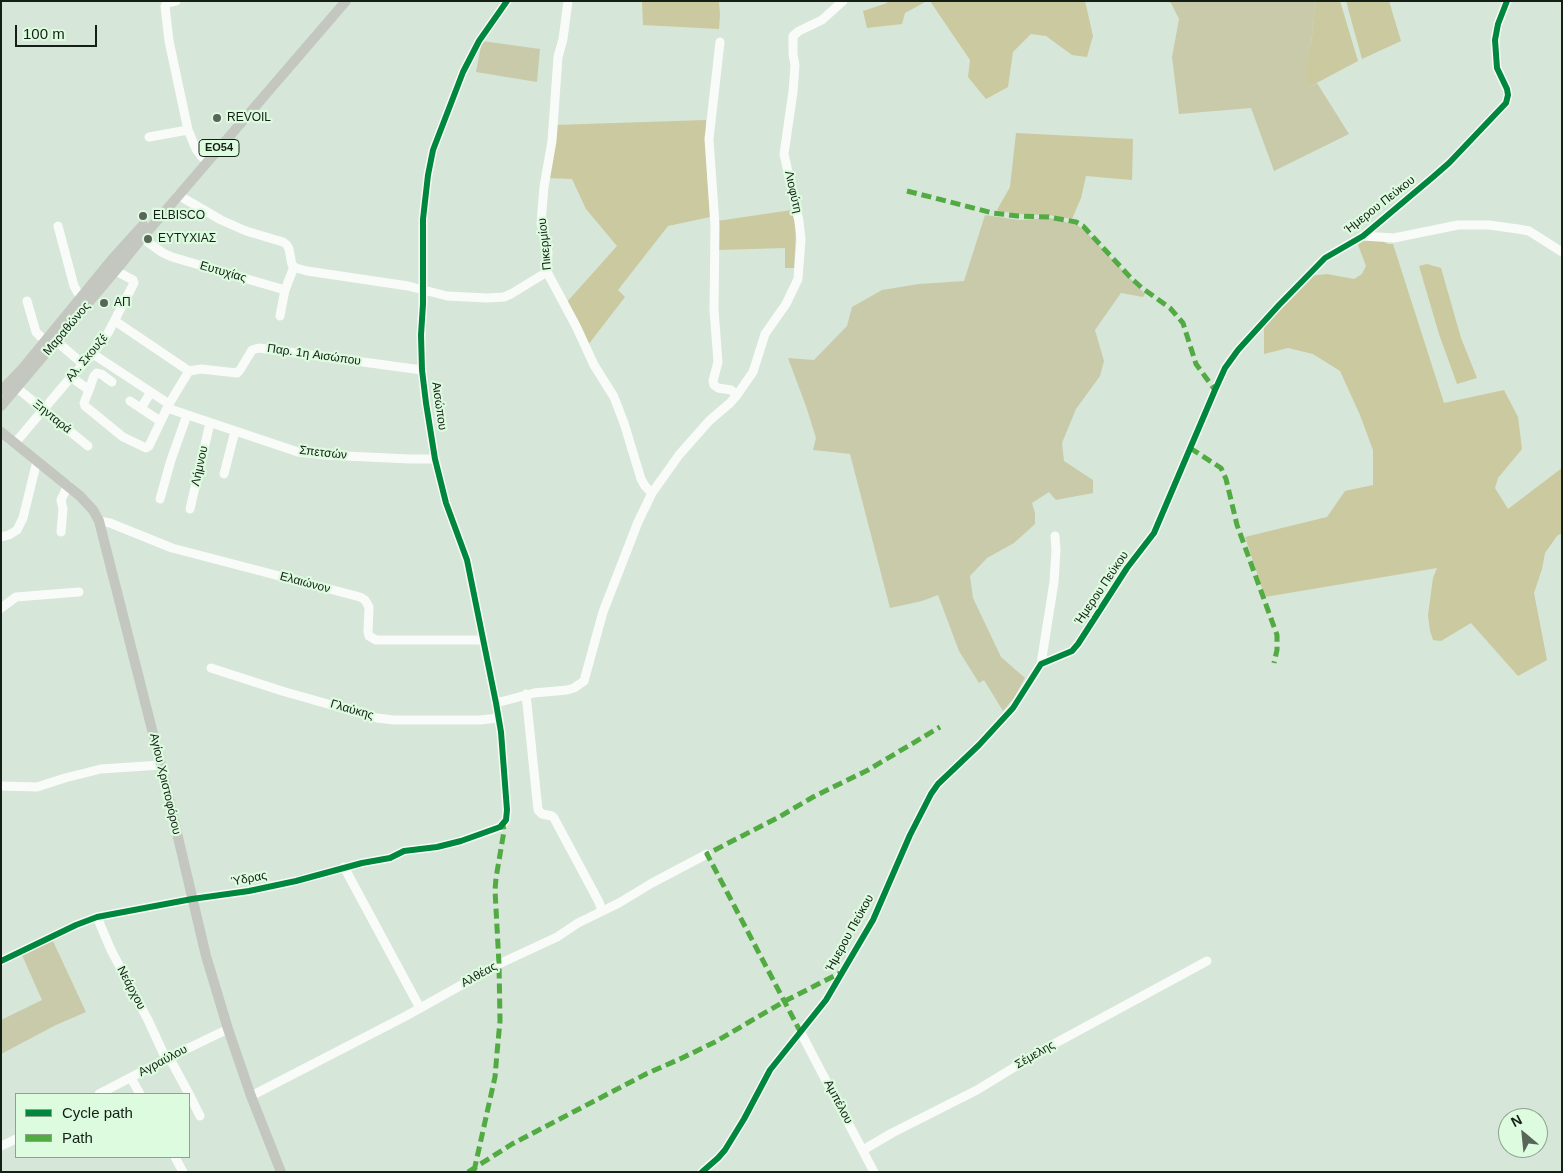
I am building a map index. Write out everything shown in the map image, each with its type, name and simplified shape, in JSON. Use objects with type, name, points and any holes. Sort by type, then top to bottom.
[{"type":"main road","name":"Μαραθώνος","points":[[8,386],[56,341],[87,297],[202,157],[337,1]]},
{"type":"main road","name":"Μαραθώνος","points":[[1,406],[8,386],[45,341],[87,297],[116,271],[142,238],[346,1]]},
{"type":"main road","name":"Αγίου Χριστοφόρου","points":[[1,432],[68,485],[86,502],[99,521],[161,765],[206,956],[251,1096],[281,1172]]},
{"type":"street","points":[[176,1],[167,3],[165,8],[169,41],[188,130],[196,149],[202,157]]},
{"type":"street","name":"Αισώπου","points":[[503,824],[506,820],[507,810],[499,718],[467,560],[446,502],[436,459],[422,370],[421,335],[423,219],[433,150],[463,72],[479,41],[507,1]]},
{"type":"street","name":"Πικερμίου","points":[[568,1],[564,32],[558,57],[552,141],[544,187],[542,230],[548,252],[547,272],[576,326],[594,365],[614,397],[641,479],[652,493]]},
{"type":"street","name":"Λιοφύτη","points":[[737,395],[752,374],[765,334],[786,304],[798,279],[802,240],[784,154],[794,92],[793,36],[798,31],[822,20],[843,1]]},
{"type":"street","name":"Ήμερου Πεύκου","points":[[702,1172],[724,1150],[744,1119],[770,1070],[826,1000],[873,920],[910,835],[938,784],[979,745],[1013,708],[1041,664],[1072,650],[1078,644],[1127,568],[1154,533],[1225,368],[1238,350],[1325,258],[1363,236],[1449,162],[1506,103],[1507,89],[1497,68],[1495,40],[1498,24],[1507,1]]},
{"type":"street","points":[[496,703],[526,694],[567,690],[574,688],[584,681],[602,612],[638,522],[652,493],[679,455],[709,421],[737,395],[731,390],[718,388],[714,385],[718,362],[714,310],[715,225],[709,139],[720,42]]},
{"type":"street","points":[[150,137],[188,130]]},
{"type":"street","points":[[178,196],[221,220],[246,231],[283,242],[289,249],[291,263],[307,271],[408,286],[447,296],[462,297],[504,297],[547,272]]},
{"type":"street","points":[[1363,236],[1394,238],[1458,225],[1489,225],[1528,231],[1562,252]]},
{"type":"street","points":[[58,226],[70,270],[87,297]]},
{"type":"street","name":"Ευτυχίας","points":[[142,238],[172,257],[285,290]]},
{"type":"street","points":[[280,316],[285,290],[294,266]]},
{"type":"street","name":"Αλ. Σκουζέ","points":[[15,443],[93,354],[108,333],[134,283],[133,280],[116,271]]},
{"type":"street","points":[[27,300],[36,332],[45,341]]},
{"type":"street","points":[[112,382],[97,373],[84,401],[85,406],[123,437],[144,448],[149,446],[168,406],[189,371],[115,321]]},
{"type":"street","points":[[56,341],[83,364]]},
{"type":"street","name":"Παρ. 1η Αισώπου","points":[[189,371],[201,369],[237,373],[252,350],[259,348],[422,370]]},
{"type":"street","name":"Σπετσών","points":[[93,354],[151,392],[168,406],[187,415],[298,452],[410,460],[436,459]]},
{"type":"street","points":[[71,377],[89,390]]},
{"type":"street","name":"Ξηνταρά","points":[[8,386],[44,410],[88,446]]},
{"type":"street","points":[[141,408],[151,392]]},
{"type":"street","points":[[130,401],[160,421]]},
{"type":"street","points":[[160,499],[187,415]]},
{"type":"street","name":"Λήμνου","points":[[190,510],[210,423]]},
{"type":"street","points":[[224,474],[235,431]]},
{"type":"street","points":[[1,537],[17,530],[23,518],[37,461]]},
{"type":"street","points":[[61,532],[63,509],[61,500],[68,485]]},
{"type":"street","name":"Ελαιώνον","points":[[99,521],[110,522],[172,548],[360,597],[365,600],[369,607],[369,636],[376,640],[483,640]]},
{"type":"street","points":[[1041,664],[1055,575],[1055,536]]},
{"type":"street","points":[[1,608],[16,597],[79,592]]},
{"type":"street","name":"Γλαύκης","points":[[211,668],[282,691],[377,718],[394,720],[480,720],[499,718]]},
{"type":"street","points":[[526,694],[538,810],[542,814],[554,818],[599,902],[602,912]]},
{"type":"street","points":[[1,786],[36,787],[102,769],[161,765]]},
{"type":"street","name":"Ύδρας","points":[[1,961],[76,924],[97,917],[296,881],[362,863],[390,858],[404,852],[461,841],[503,824]]},
{"type":"street","name":"Αλθέας","points":[[251,1096],[420,1008],[499,964],[557,937],[578,923],[602,912],[660,878],[707,854]]},
{"type":"street","points":[[344,868],[420,1008]]},
{"type":"street","name":"Νεάρχου","points":[[97,917],[110,950],[188,1093]]},
{"type":"street","name":"Σέμελης","points":[[863,1150],[892,1133],[977,1090],[1035,1054],[1207,961]]},
{"type":"street","name":"Αγραύλου","points":[[101,1093],[228,1029]]},
{"type":"street","name":"Αμπέλου","points":[[801,1033],[874,1172]]},
{"type":"street","points":[[131,1078],[139,1093]]},
{"type":"street","name":"Νεάρχου","points":[[190,1096],[200,1116]]},
{"type":"street","points":[[1,1146],[15,1139]]},
{"type":"street","points":[[176,1158],[183,1172]]},
{"type":"green space","points":[[1166,1],[1316,1],[1311,44],[1306,60],[1309,87],[1317,83],[1349,134],[1274,171],[1251,108],[1179,114],[1172,57],[1179,19],[1171,3]]},
{"type":"green space","points":[[482,41],[540,49],[537,82],[476,72]]},
{"type":"green space","points":[[985,215],[1019,220],[1050,218],[1077,225],[1087,233],[1145,294],[1143,297],[1121,293],[1095,330],[1104,361],[1100,376],[1076,409],[1062,443],[1064,461],[1093,480],[1093,493],[1056,500],[1049,492],[1032,503],[1035,513],[1035,524],[1014,543],[987,558],[970,576],[973,598],[1001,657],[1025,678],[1014,698],[1003,711],[984,680],[979,683],[959,651],[938,595],[922,601],[890,608],[850,454],[813,450],[816,438],[788,358],[814,360],[847,326],[852,307],[882,290],[919,284],[964,281]]},
{"type":"green space","points":[[52,939],[86,1012],[56,1025],[1,1054],[1,1020],[42,1000],[21,953]]},
{"type":"shaded area","points":[[642,1],[719,1],[719,29],[643,25]]},
{"type":"shaded area","points":[[887,1],[927,1],[905,13],[902,24],[867,28],[863,11],[887,3]]},
{"type":"shaded area","points":[[930,1],[1085,1],[1093,36],[1087,57],[1072,55],[1046,36],[1031,34],[1013,52],[1008,87],[986,99],[968,77],[970,60]]},
{"type":"shaded area","points":[[1316,1],[1340,1],[1358,61],[1309,87],[1306,75],[1306,59],[1311,44]]},
{"type":"shaded area","points":[[1346,1],[1389,1],[1401,41],[1362,59]]},
{"type":"shaded area","points":[[706,120],[710,217],[668,226],[618,290],[625,297],[588,345],[566,303],[617,246],[586,209],[572,179],[548,178],[555,125]]},
{"type":"shaded area","points":[[1016,133],[1133,139],[1132,180],[1086,176],[1081,198],[1072,219],[999,211],[997,210],[1010,187]]},
{"type":"shaded area","points":[[792,210],[796,230],[794,268],[785,268],[785,248],[717,250],[717,221]]},
{"type":"shaded area","points":[[1364,239],[1393,244],[1444,403],[1504,390],[1518,417],[1522,449],[1498,478],[1495,488],[1508,509],[1562,468],[1562,533],[1557,536],[1545,553],[1534,593],[1547,660],[1518,676],[1471,623],[1441,641],[1433,640],[1428,615],[1433,578],[1437,568],[1265,597],[1245,537],[1327,517],[1345,491],[1373,485],[1373,450],[1340,371],[1313,354],[1288,348],[1264,354],[1264,323],[1310,276],[1327,274],[1354,279],[1362,274],[1366,266],[1357,242]]},
{"type":"shaded area","points":[[1427,264],[1441,268],[1461,338],[1477,378],[1457,384],[1439,334],[1419,266]]},
{"type":"marked path","points":[[907,191],[993,213],[1049,217],[1076,222],[1083,226],[1131,278],[1170,308],[1183,323],[1196,364],[1215,390]]},
{"type":"marked path","points":[[1190,448],[1221,468],[1226,479],[1237,525],[1277,635],[1277,650],[1274,663]]},
{"type":"marked path","points":[[801,1033],[707,854],[779,817],[813,797],[868,770],[940,727]]},
{"type":"marked path","points":[[474,1171],[495,1077],[500,1021],[495,890],[504,831],[503,825]]},
{"type":"marked path","points":[[468,1172],[512,1144],[646,1074],[715,1042],[785,1001],[840,973]]},
{"type":"cycle path","points":[[1,961],[97,917],[296,881],[362,863],[390,858],[404,851],[437,847],[461,841],[500,827],[506,820],[507,810],[501,732],[496,703],[467,560],[446,503],[435,459],[422,370],[421,335],[423,219],[433,150],[463,72],[479,41],[507,1]]},
{"type":"cycle path","points":[[702,1172],[725,1150],[770,1070],[826,1000],[873,920],[910,835],[938,784],[979,745],[1013,708],[1041,664],[1072,651],[1127,568],[1154,533],[1225,368],[1238,350],[1325,258],[1363,236],[1433,177],[1449,163],[1506,103],[1507,89],[1497,68],[1495,40],[1498,24],[1507,1]]},
{"type":"place","name":"REVOIL","points":[[217,118]]},
{"type":"place","name":"ELBISCO","points":[[143,216]]},
{"type":"place","name":"ΕΥΤΥΧΙΑΣ","points":[[148,239]]},
{"type":"place","name":"ΑΠ","points":[[104,303]]}]
